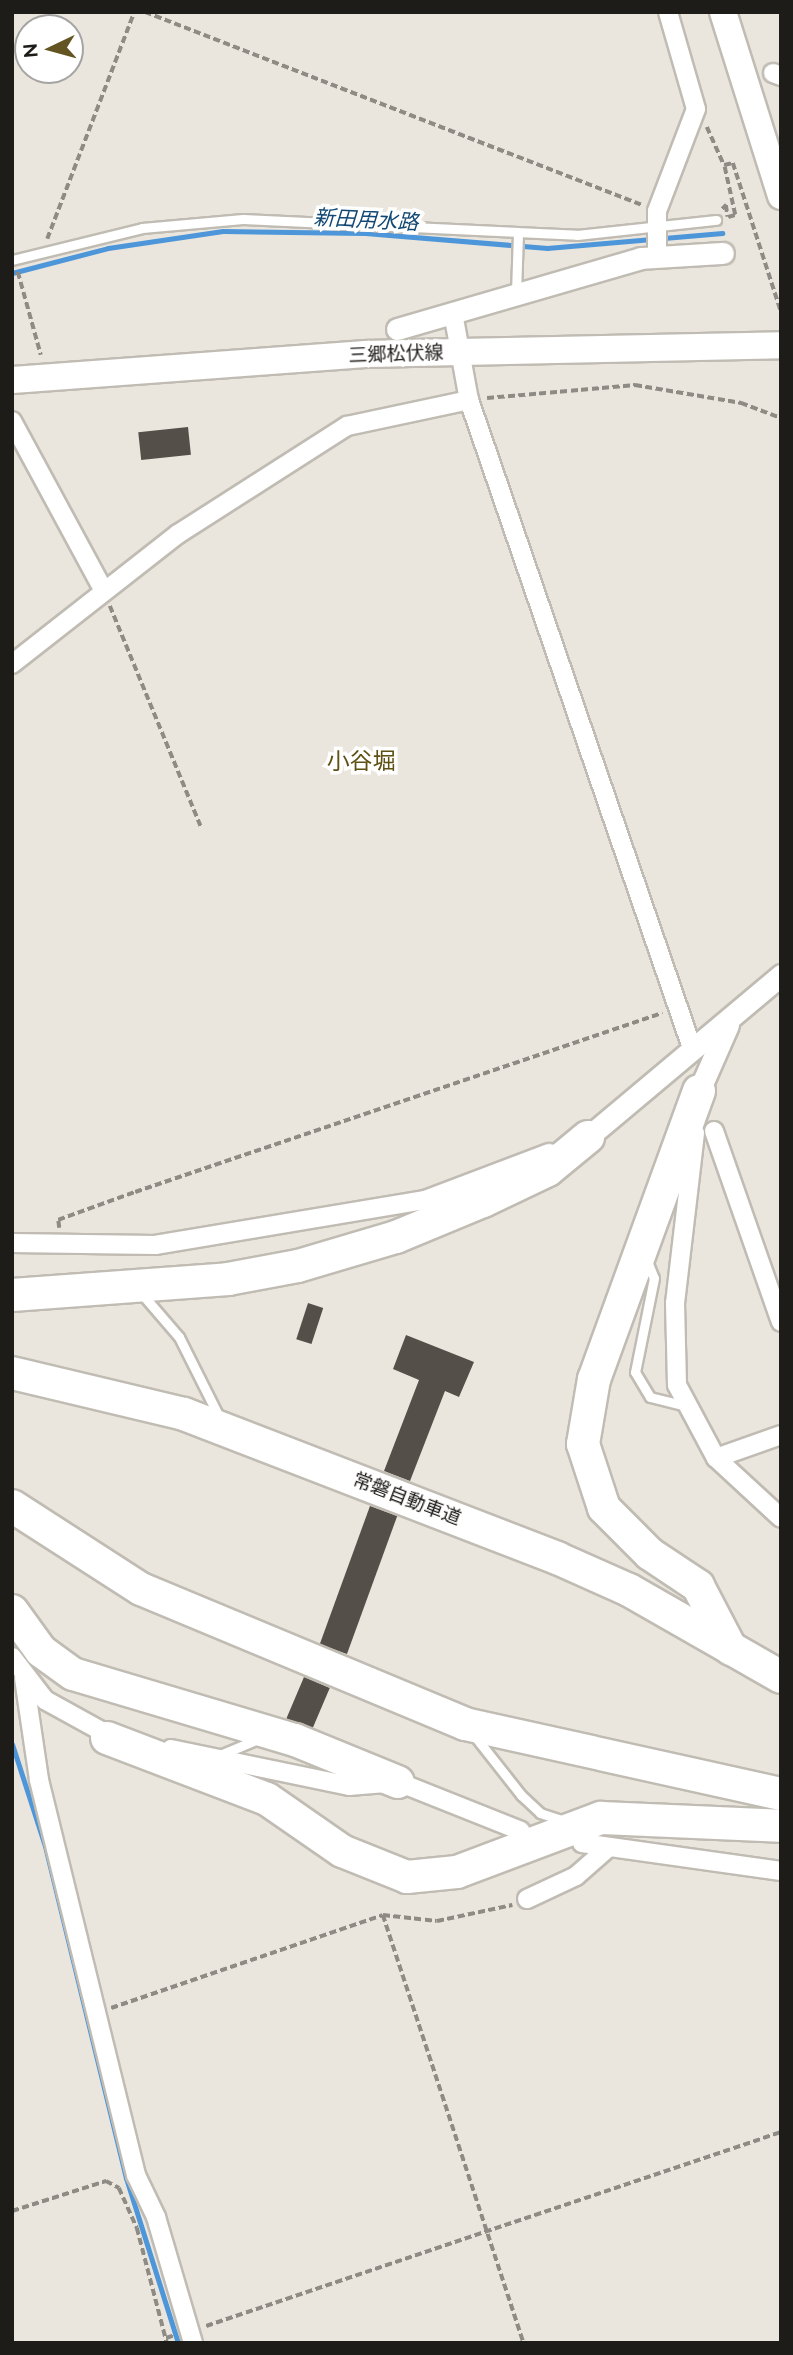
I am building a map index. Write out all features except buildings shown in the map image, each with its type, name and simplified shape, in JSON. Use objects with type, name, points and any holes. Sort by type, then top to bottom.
[{"type":"highway","points":[[699,1091],[641,1247],[587,1405],[587,1469],[620,1529],[698,1586],[731,1648]]},
{"type":"highway","points":[[12,1295],[260,1274],[396,1237],[548,1170],[588,1137]]},
{"type":"highway","name":"常磐自動車道","points":[[12,1373],[136,1400],[224,1428],[556,1558],[731,1648],[781,1677]]},
{"type":"highway","points":[[12,1506],[141,1589],[465,1724],[781,1794]]},
{"type":"highway","points":[[12,1611],[41,1651],[74,1674],[276,1734],[398,1782]]},
{"type":"highway","points":[[107,1738],[267,1799],[342,1851],[407,1877],[457,1872],[577,1833],[640,1816],[781,1826]]},
{"type":"main road","points":[[723,12],[781,197]]},
{"type":"main road","name":"三郷松伏線","points":[[12,380],[459,352],[781,345]]},
{"type":"street","points":[[657,256],[656,219],[696,101],[668,12]]},
{"type":"street","points":[[397,329],[657,256],[723,253]]},
{"type":"street","points":[[453,313],[469,400],[675,1008],[692,1048]]},
{"type":"street","points":[[12,664],[221,504],[347,426],[469,400]]},
{"type":"street","points":[[12,421],[104,591]]},
{"type":"street","points":[[12,1242],[155,1245],[425,1200],[588,1137],[745,1000],[781,975]]},
{"type":"street","points":[[745,1000],[713,1051],[699,1091],[672,1351],[685,1406],[716,1458],[781,1518]]},
{"type":"street","points":[[714,1131],[781,1322]]},
{"type":"street","points":[[716,1458],[781,1435]]},
{"type":"street","points":[[12,1657],[24,1678],[46,1700],[107,1738],[349,1786],[398,1782],[521,1830]]},
{"type":"street","points":[[24,1678],[39,1780],[136,2175],[156,2217],[191,2337]]},
{"type":"street","points":[[577,1833],[609,1847],[781,1871]]},
{"type":"street","points":[[527,1899],[576,1876],[609,1847]]},
{"type":"lane","points":[[12,260],[142,228],[243,219],[577,235],[656,219],[716,220]]},
{"type":"lane","points":[[516,294],[517,232]]},
{"type":"lane","points":[[641,1247],[654,1278],[635,1372],[650,1397],[685,1406]]},
{"type":"lane","points":[[128,1287],[161,1311],[179,1337],[224,1428]]},
{"type":"lane","points":[[465,1724],[540,1813],[577,1833]]},
{"type":"lane","points":[[214,1758],[276,1734]]},
{"type":"path","points":[[43,251],[134,12]]},
{"type":"path","points":[[145,12],[656,219]]},
{"type":"path","points":[[696,101],[724,166],[735,215],[728,217],[726,205],[716,220]]},
{"type":"path","points":[[724,166],[733,163],[781,312]]},
{"type":"path","points":[[19,282],[46,377]]},
{"type":"path","points":[[469,400],[635,385],[741,403],[781,418]]},
{"type":"path","points":[[104,591],[201,827]]},
{"type":"path","points":[[60,1244],[58,1220],[675,1008]]},
{"type":"path","points":[[98,2012],[383,1915],[437,1921],[527,1899]]},
{"type":"path","points":[[383,1915],[490,2232],[524,2343]]},
{"type":"path","points":[[191,2337],[781,2132]]},
{"type":"path","points":[[12,2211],[106,2181],[119,2188],[137,2228],[168,2339]]},
{"type":"waterway","name":"新田用水路","points":[[12,273],[108,248],[223,231],[365,233],[547,248],[722,233]]},
{"type":"waterway","points":[[12,1744],[45,1846],[126,2178],[178,2343]]},
{"type":"district","name":"小谷堀","points":[[361,761]]}]
